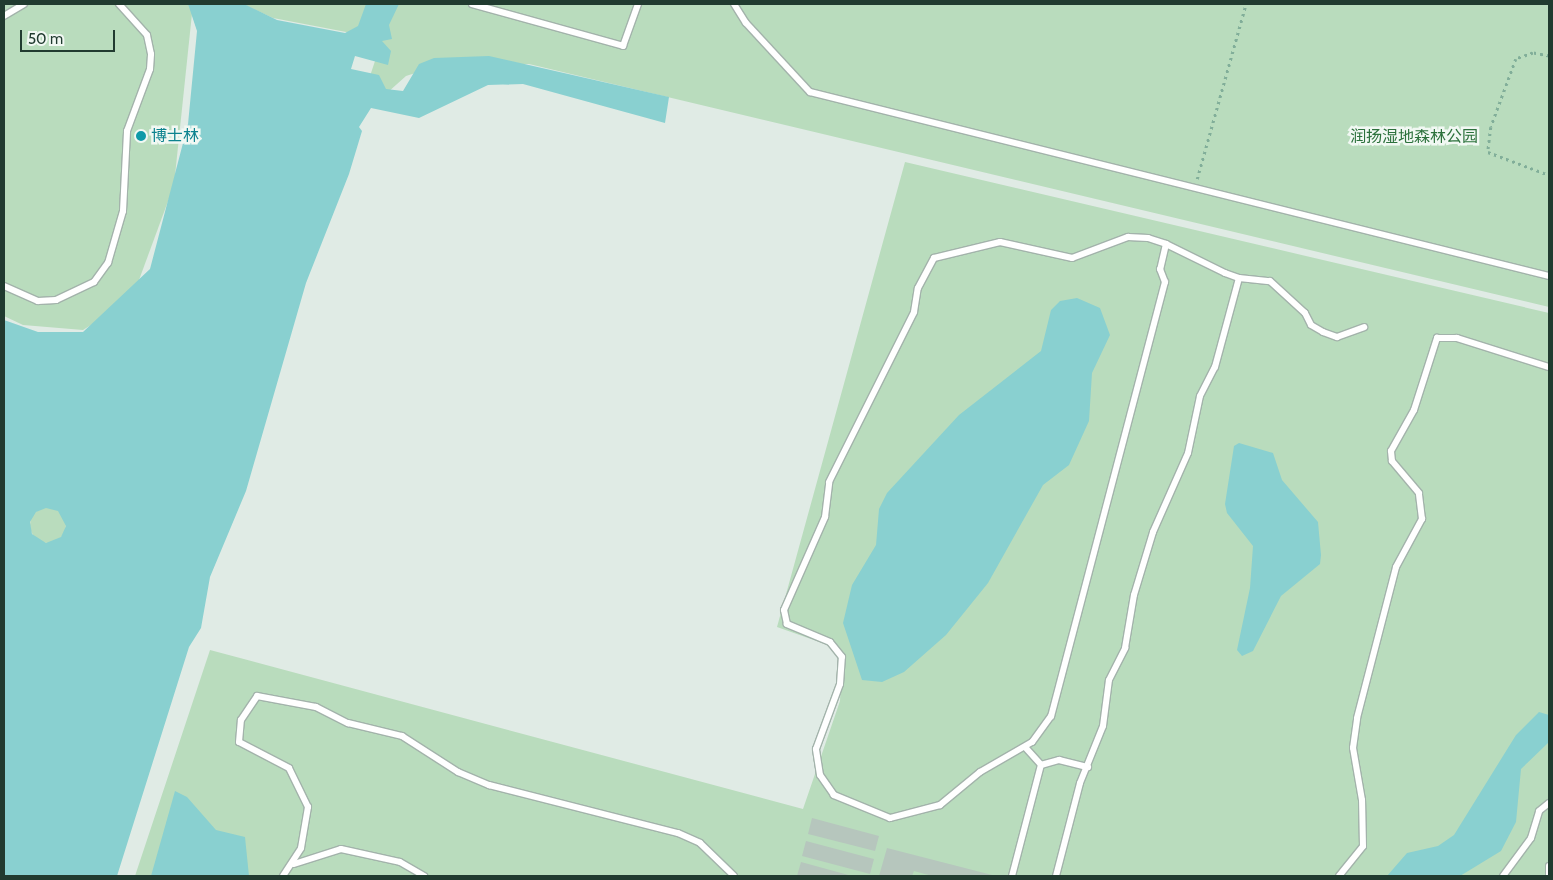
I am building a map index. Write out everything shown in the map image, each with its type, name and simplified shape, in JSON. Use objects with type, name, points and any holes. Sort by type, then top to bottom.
[{"type":"lane","points":[[4,16],[24,4]]},
{"type":"lane","points":[[4,286],[38,301],[56,300],[94,282],[108,263],[123,211],[127,130],[150,70],[151,54],[147,34],[119,4]]},
{"type":"lane","points":[[472,4],[623,46],[638,4]]},
{"type":"lane","points":[[734,4],[746,23],[810,92],[1549,276]]},
{"type":"lane","points":[[1166,244],[1160,268],[1164,282],[1122,433],[1064,674],[1051,716],[1025,747],[980,772],[940,805],[900,817],[876,814],[834,795],[820,775],[816,749],[840,684],[842,657],[830,642],[787,624],[784,610],[825,517],[829,482],[914,312],[918,288],[934,258],[1000,242],[1027,245],[1063,258],[1128,237],[1166,244],[1239,278],[1270,281],[1305,313],[1311,325],[1337,337],[1364,326]]},
{"type":"lane","points":[[1056,876],[1088,767],[1103,726],[1109,680],[1125,648],[1134,595],[1153,532],[1188,452],[1200,396],[1215,367],[1239,278]]},
{"type":"lane","points":[[1339,876],[1363,846],[1362,800],[1353,748],[1357,718],[1396,567],[1422,519],[1419,493],[1392,461],[1391,452],[1414,410],[1437,338],[1457,338],[1549,367]]},
{"type":"lane","points":[[283,876],[294,864],[309,822],[302,792],[289,768],[277,758],[240,742],[241,720],[257,696],[316,707],[348,723],[402,736],[458,772],[489,785],[678,833],[700,843],[734,876]]},
{"type":"lane","points":[[1025,747],[1041,765]]},
{"type":"lane","points":[[1041,765],[1059,760],[1088,767]]},
{"type":"lane","points":[[1012,876],[1041,765]]},
{"type":"lane","points":[[1503,876],[1531,838],[1539,810],[1549,803]]},
{"type":"lane","points":[[294,864],[341,848],[400,862],[424,876]]},
{"type":"lane","points":[[1549,866],[1549,876]]},
{"type":"path","points":[[1194,188],[1246,4]]},
{"type":"path","points":[[1549,56],[1533,53],[1516,59],[1491,127],[1488,152],[1549,175]]},
{"type":"green space","points":[[4,4],[193,4],[174,185],[132,299],[83,330],[23,325],[4,316]]},
{"type":"green space","name":"润扬湿地森林公园","points":[[243,4],[1549,4],[1549,307],[529,64],[443,64],[406,76],[387,93],[370,76],[378,52],[367,36],[273,18]]},
{"type":"green space","points":[[905,162],[1549,313],[1549,876],[135,876],[210,650],[803,809],[840,701],[842,650],[777,627]]},
{"type":"green space","points":[[48,507],[60,513],[66,525],[60,537],[48,543],[36,537],[30,525],[36,513]]},
{"type":"water","points":[[188,4],[244,4],[277,20],[345,33],[358,26],[366,4],[399,4],[389,25],[392,39],[382,41],[391,51],[388,65],[355,56],[351,69],[379,75],[386,89],[403,91],[419,64],[434,58],[489,56],[669,97],[665,123],[523,84],[488,85],[419,118],[371,108],[359,127],[362,131],[349,174],[306,283],[246,491],[210,577],[201,628],[189,647],[117,876],[4,876],[4,320],[38,332],[83,332],[150,269],[188,124],[197,31]],"holes":[[[46,508],[58,511],[66,526],[61,537],[46,543],[32,534],[30,522],[36,512]]]},
{"type":"water","points":[[1077,298],[1100,308],[1110,335],[1092,373],[1089,421],[1069,465],[1043,485],[988,583],[946,635],[904,672],[882,682],[862,680],[843,623],[852,585],[876,545],[879,509],[887,493],[959,415],[1041,351],[1051,310],[1060,301]]},
{"type":"water","points":[[1239,443],[1273,453],[1282,480],[1318,522],[1321,555],[1320,564],[1281,596],[1253,651],[1242,656],[1237,650],[1250,588],[1253,546],[1227,513],[1225,504],[1234,446]]},
{"type":"water","points":[[1539,712],[1549,715],[1549,742],[1521,769],[1516,822],[1501,851],[1460,876],[1387,876],[1407,853],[1438,846],[1454,835],[1516,735]]},
{"type":"water","points":[[175,791],[187,797],[216,830],[245,837],[249,876],[151,876]]},
{"type":"building","points":[[812,818],[879,836],[875,851],[808,834]]},
{"type":"building","points":[[806,841],[874,859],[870,874],[802,856]]},
{"type":"building","points":[[887,848],[996,876],[932,876],[914,871],[912,876],[879,876]]},
{"type":"building","points":[[801,862],[852,876],[797,876]]},
{"type":"place","name":"博士林","points":[[141,136]]}]
